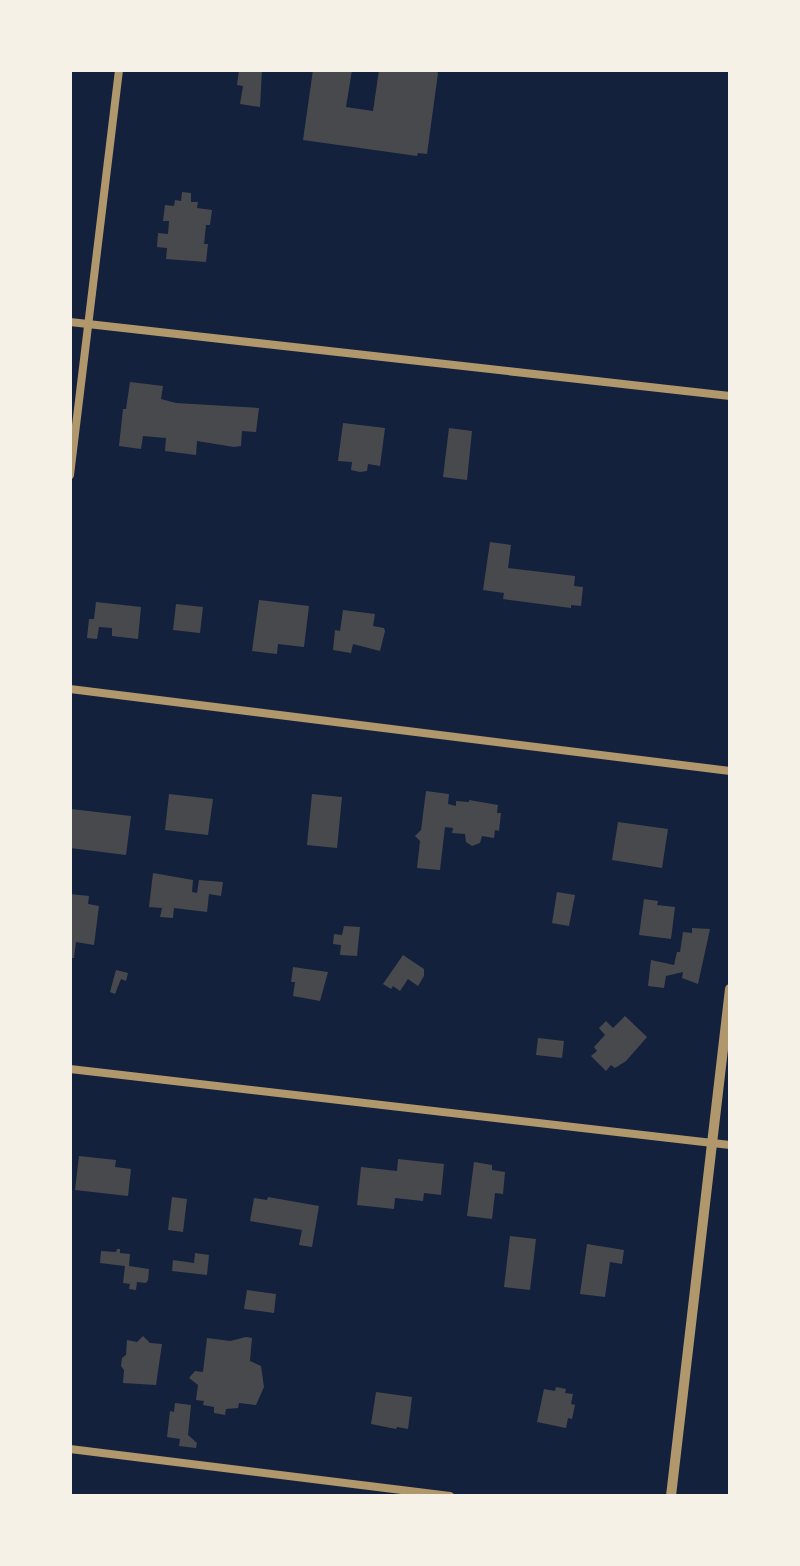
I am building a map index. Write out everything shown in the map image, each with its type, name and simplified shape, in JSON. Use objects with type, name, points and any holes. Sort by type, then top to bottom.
[{"type":"street","points":[[70,475],[119,70]]},
{"type":"street","points":[[70,322],[730,396]]},
{"type":"street","points":[[70,689],[730,771]]},
{"type":"street","points":[[671,1496],[730,989]]},
{"type":"street","points":[[70,1069],[730,1145]]},
{"type":"street","points":[[70,1449],[450,1496]]},
{"type":"building","points":[[239,70],[262,70],[260,107],[240,104],[243,86],[237,85]]},
{"type":"building","points":[[313,70],[352,70],[346,107],[373,111],[379,70],[435,70],[438,73],[427,154],[418,153],[417,156],[303,140]]},
{"type":"building","points":[[182,192],[191,193],[191,202],[198,202],[197,208],[212,210],[210,225],[206,225],[206,262],[166,259],[167,248],[157,247],[158,233],[168,234],[169,221],[163,221],[165,205],[174,206],[175,200],[181,201]]},
{"type":"building","points":[[130,382],[163,386],[161,399],[176,403],[259,408],[256,432],[242,431],[241,446],[197,441],[196,455],[165,451],[166,438],[143,436],[141,449],[119,446]]},
{"type":"building","points":[[343,423],[385,428],[380,466],[368,464],[367,471],[360,472],[351,470],[352,462],[338,461]]},
{"type":"building","points":[[449,428],[472,431],[467,480],[443,477]]},
{"type":"building","points":[[490,542],[511,545],[508,568],[575,576],[574,586],[583,587],[581,606],[571,605],[571,608],[503,599],[504,593],[483,590]]},
{"type":"building","points":[[259,600],[309,606],[304,647],[278,644],[277,654],[252,651]]},
{"type":"building","points":[[96,602],[141,607],[138,639],[112,636],[112,628],[99,627],[97,639],[87,638],[89,619],[94,619]]},
{"type":"building","points":[[176,604],[203,607],[200,633],[173,630]]},
{"type":"building","points":[[343,610],[375,614],[373,626],[385,631],[380,651],[353,644],[351,653],[333,650],[335,630],[340,631]]},
{"type":"building","points":[[426,791],[449,794],[448,804],[456,806],[456,801],[469,800],[498,805],[497,813],[501,813],[499,831],[495,830],[494,838],[482,836],[480,843],[472,846],[466,842],[465,834],[452,833],[453,828],[445,827],[440,870],[417,868],[420,841],[415,836],[421,830]]},
{"type":"building","points":[[169,794],[213,799],[208,835],[165,830]]},
{"type":"building","points":[[312,794],[342,797],[337,848],[307,845]]},
{"type":"building","points":[[71,809],[131,816],[126,855],[70,848]]},
{"type":"building","points":[[618,822],[668,829],[662,868],[612,860]]},
{"type":"building","points":[[153,873],[193,880],[192,892],[197,893],[199,880],[223,882],[221,896],[209,894],[207,912],[174,908],[173,918],[160,917],[162,908],[149,907]]},
{"type":"building","points":[[557,892],[575,895],[569,926],[552,923]]},
{"type":"building","points":[[70,894],[89,896],[88,904],[99,906],[94,945],[76,942],[74,958],[70,958]]},
{"type":"building","points":[[644,899],[658,901],[657,905],[675,907],[671,939],[639,935]]},
{"type":"building","points":[[344,926],[360,927],[357,956],[340,955],[341,945],[333,944],[334,934],[342,935]]},
{"type":"building","points":[[692,928],[710,929],[698,984],[682,978],[683,972],[666,976],[664,988],[648,986],[651,960],[674,965],[683,932],[692,933]]},
{"type":"building","points":[[403,955],[424,969],[424,976],[418,986],[408,979],[400,991],[383,984]]},
{"type":"building","points":[[293,967],[328,972],[320,1001],[293,996]]},
{"type":"building","points":[[116,970],[128,973],[126,981],[121,979],[115,994],[110,992]]},
{"type":"building","points":[[625,1016],[647,1037],[626,1061],[615,1068],[611,1065],[606,1071],[591,1056],[597,1051],[594,1047],[605,1035],[599,1028],[606,1021],[613,1028]]},
{"type":"building","points":[[538,1038],[564,1041],[562,1058],[536,1055]]},
{"type":"building","points":[[79,1156],[116,1160],[115,1167],[131,1169],[128,1196],[75,1190]]},
{"type":"building","points":[[398,1159],[444,1164],[441,1195],[424,1193],[423,1201],[395,1198],[394,1209],[357,1205],[361,1167],[397,1171]]},
{"type":"building","points":[[474,1162],[492,1165],[492,1170],[505,1172],[503,1194],[495,1193],[492,1219],[467,1216]]},
{"type":"building","points":[[172,1197],[187,1199],[183,1232],[168,1230]]},
{"type":"building","points":[[268,1197],[319,1206],[312,1247],[299,1245],[302,1230],[250,1221],[254,1198],[267,1200]]},
{"type":"building","points":[[510,1236],[536,1239],[530,1290],[504,1287]]},
{"type":"building","points":[[587,1244],[624,1250],[622,1264],[610,1262],[605,1297],[580,1294]]},
{"type":"building","points":[[117,1249],[120,1253],[130,1254],[129,1266],[149,1269],[148,1280],[146,1283],[137,1282],[136,1290],[129,1289],[130,1284],[123,1283],[125,1266],[100,1263],[101,1251],[116,1252]]},
{"type":"building","points":[[195,1253],[209,1255],[207,1275],[172,1271],[173,1260],[194,1263]]},
{"type":"building","points":[[247,1290],[276,1294],[274,1313],[244,1309]]},
{"type":"building","points":[[143,1336],[150,1343],[162,1344],[156,1385],[123,1383],[124,1370],[121,1366],[127,1340],[137,1342]]},
{"type":"building","points":[[207,1338],[230,1341],[252,1338],[250,1361],[261,1366],[264,1387],[256,1405],[239,1403],[238,1408],[226,1409],[225,1415],[214,1413],[214,1407],[196,1400],[198,1385],[189,1378],[195,1371],[203,1372]]},
{"type":"building","points":[[556,1387],[573,1394],[571,1404],[575,1405],[566,1428],[537,1422],[544,1389],[555,1391]]},
{"type":"building","points":[[376,1392],[412,1397],[408,1429],[371,1424]]},
{"type":"building","points":[[175,1403],[191,1405],[188,1435],[197,1443],[196,1448],[179,1446],[180,1439],[167,1437],[170,1411],[174,1412]]}]
